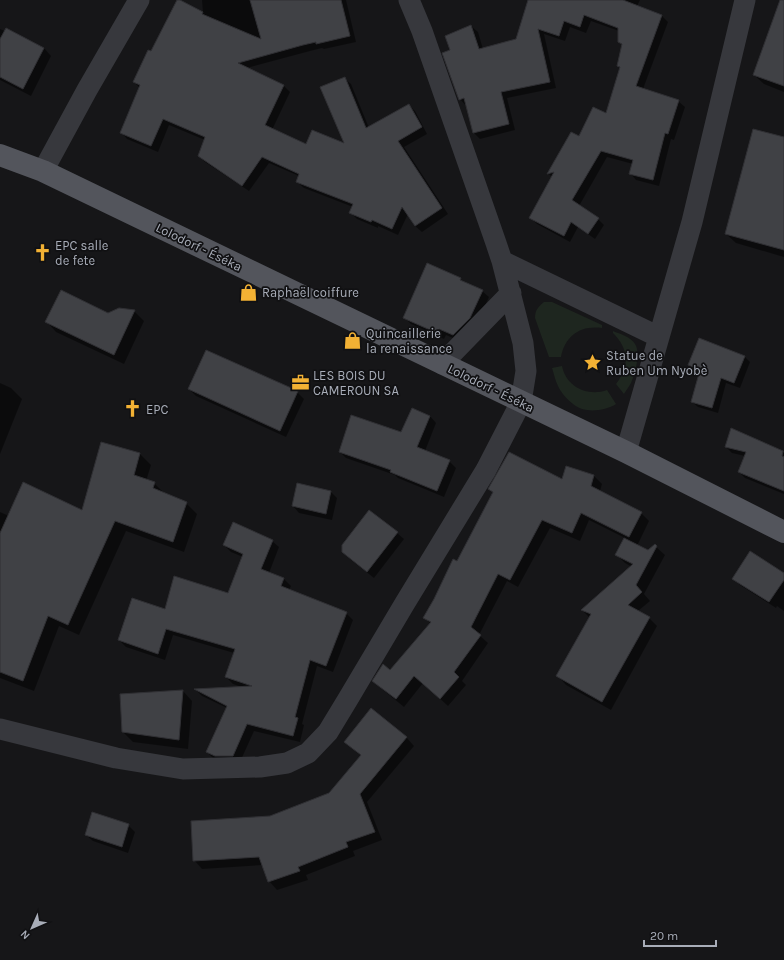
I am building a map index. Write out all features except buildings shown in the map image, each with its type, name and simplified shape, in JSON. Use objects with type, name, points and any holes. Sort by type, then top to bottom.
[{"type":"main road","name":"Lolodorf - Éséka","points":[[0,155],[43,171],[626,452],[784,532]]},
{"type":"street","points":[[43,171],[87,90],[139,0]]},
{"type":"street","points":[[0,729],[116,758],[183,769],[260,767],[288,763],[308,752],[328,732],[486,470],[521,402],[526,371],[523,343],[502,261],[409,0]]},
{"type":"street","points":[[626,452],[692,222],[745,0]]},
{"type":"street","points":[[502,261],[659,337]]},
{"type":"street","points":[[442,364],[511,294]]},
{"type":"shaded area","points":[[544,302],[552,302],[602,325],[602,328],[587,328],[580,330],[566,343],[561,357],[549,357],[535,318],[537,309]]},
{"type":"shaded area","points":[[613,331],[631,339],[637,348],[637,364],[631,383],[624,394],[616,384],[624,371],[626,358],[625,351]]},
{"type":"shaded area","points":[[562,366],[568,380],[573,385],[585,391],[600,392],[607,390],[616,404],[608,408],[595,410],[582,409],[575,405],[562,393],[555,379],[552,368]]},
{"type":"place","name":"EPC salle de fete","points":[[42,252]]},
{"type":"place","name":"Raphaël coiffure","points":[[249,292]]},
{"type":"place","name":"Quincaillerie la renaissance","points":[[353,340]]},
{"type":"place","name":"Statue de Ruben Um Nyobè","points":[[593,362]]},
{"type":"place","name":"LES BOIS DU CAMEROUN SA","points":[[300,382]]},
{"type":"place","name":"EPC","points":[[133,409]]}]
